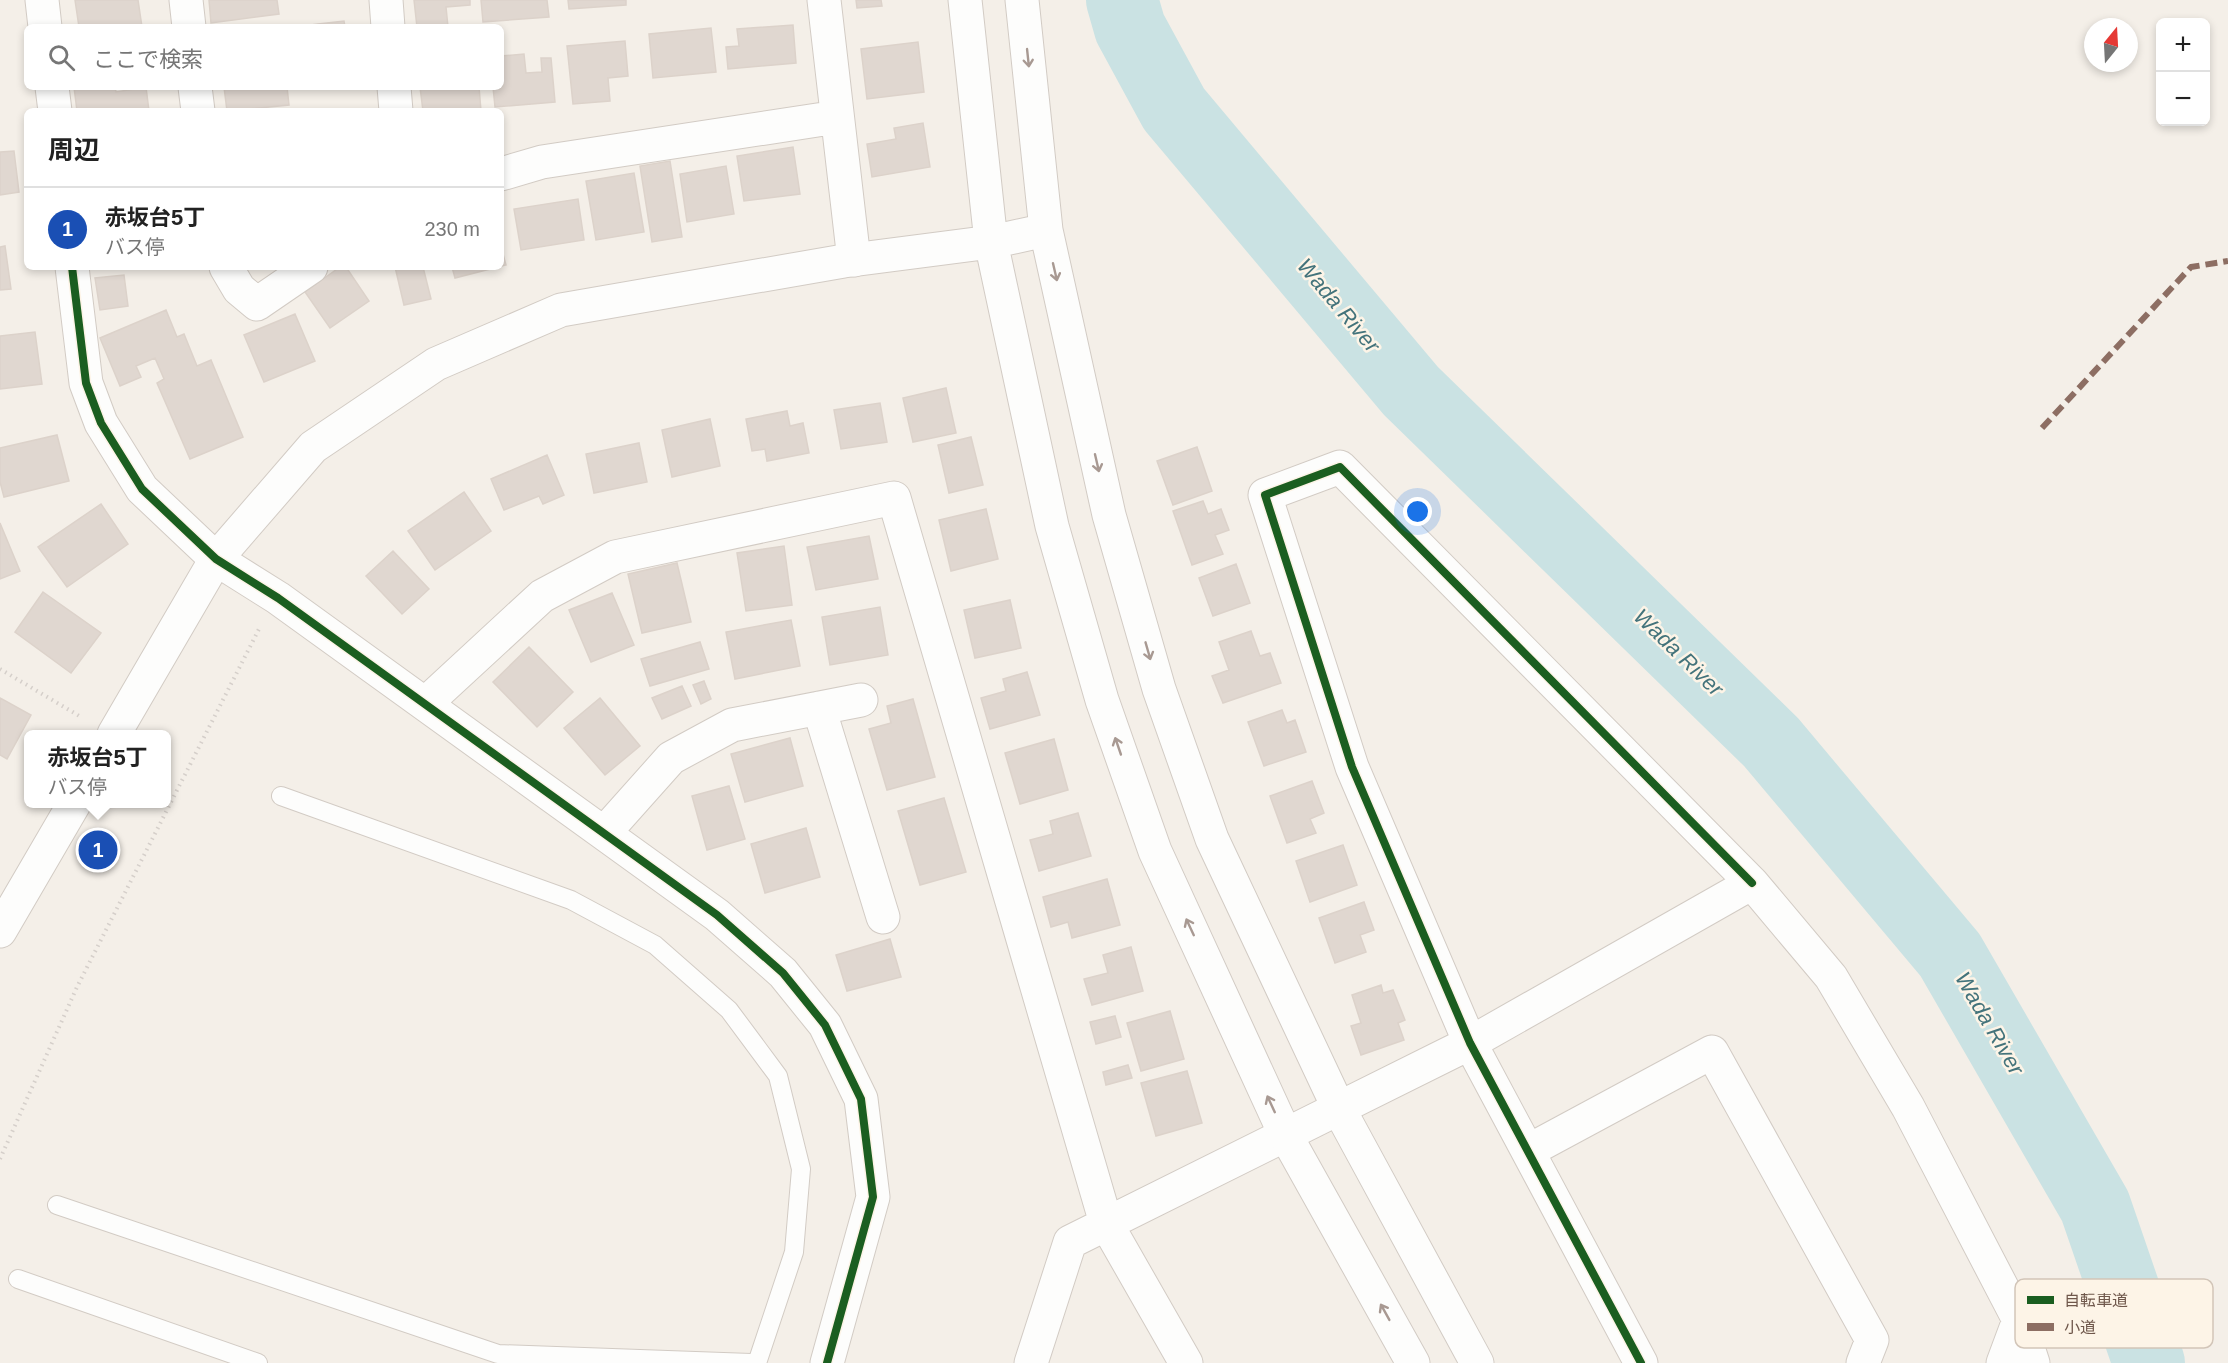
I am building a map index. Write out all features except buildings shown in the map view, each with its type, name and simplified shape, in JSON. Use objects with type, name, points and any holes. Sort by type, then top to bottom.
[{"type":"street","points":[[42,0],[45,24]]},
{"type":"street","points":[[186,0],[189,24]]},
{"type":"street","points":[[386,0],[388,24]]},
{"type":"street","points":[[824,0],[854,260]]},
{"type":"street","points":[[965,0],[991,242],[1052,526],[1102,700],[1155,850],[1285,1134],[1413,1363]]},
{"type":"street","points":[[1022,0],[1046,230],[1109,515],[1159,689],[1212,839],[1339,1109],[1477,1363]]},
{"type":"street","points":[[52,90],[55,108]]},
{"type":"street","points":[[195,90],[198,108]]},
{"type":"street","points":[[394,90],[396,108]]},
{"type":"street","points":[[504,173],[542,162],[837,117]]},
{"type":"street","points":[[102,729],[216,559],[313,447],[436,364],[561,310],[854,260],[991,242],[1046,230]]},
{"type":"street","points":[[72,270],[86,383],[100,423],[142,489],[216,559],[278,598],[717,915],[783,973],[825,1025],[861,1099],[873,1197],[827,1363]]},
{"type":"street","points":[[228,270],[239,289],[257,304],[307,270]]},
{"type":"street","points":[[1641,1363],[1470,1043],[1352,767],[1265,495],[1340,467],[1752,884],[1831,977],[1908,1107],[2015,1312]]},
{"type":"street","points":[[425,704],[542,596],[615,557],[894,498],[1106,1223],[1186,1363]]},
{"type":"street","points":[[605,832],[671,758],[732,725],[861,700]]},
{"type":"street","points":[[819,708],[883,917]]},
{"type":"street","points":[[0,931],[72,808]]},
{"type":"street","points":[[1031,1363],[1070,1242],[1470,1043],[1752,884]]},
{"type":"street","points":[[1528,1151],[1712,1052],[1872,1340],[1863,1363]]},
{"type":"street","points":[[2003,1363],[2015,1331]]},
{"type":"street","points":[[2028,1348],[2033,1363]]},
{"type":"lane","points":[[281,796],[571,900],[655,945],[729,1010],[778,1076],[801,1170],[794,1252],[757,1363]]},
{"type":"lane","points":[[57,1205],[498,1354],[751,1363]]},
{"type":"lane","points":[[18,1279],[258,1363]]},
{"type":"path","points":[[171,802],[262,623],[278,598]]},
{"type":"path","points":[[0,669],[102,729]]},
{"type":"path","points":[[0,1159],[77,987],[168,808]]},
{"type":"waterway","name":"Wada River","points":[[1122,0],[1130,28],[1174,109],[1411,391],[1771,742],[1950,955],[2095,1206],[2120,1279]]},
{"type":"waterway","name":"Wada River","points":[[2144,1348],[2149,1363]]},
{"type":"marked path","points":[[2042,428],[2191,267],[2228,261]]},
{"type":"cycle path","points":[[72,270],[86,383],[101,423],[142,489],[216,559],[278,598],[717,915],[783,973],[825,1025],[861,1099],[873,1197],[827,1363]]},
{"type":"cycle path","points":[[1641,1363],[1470,1043],[1352,767],[1265,495],[1340,467],[1752,883]]},
{"type":"place","name":"赤坂台5丁","points":[[98,850]]}]
